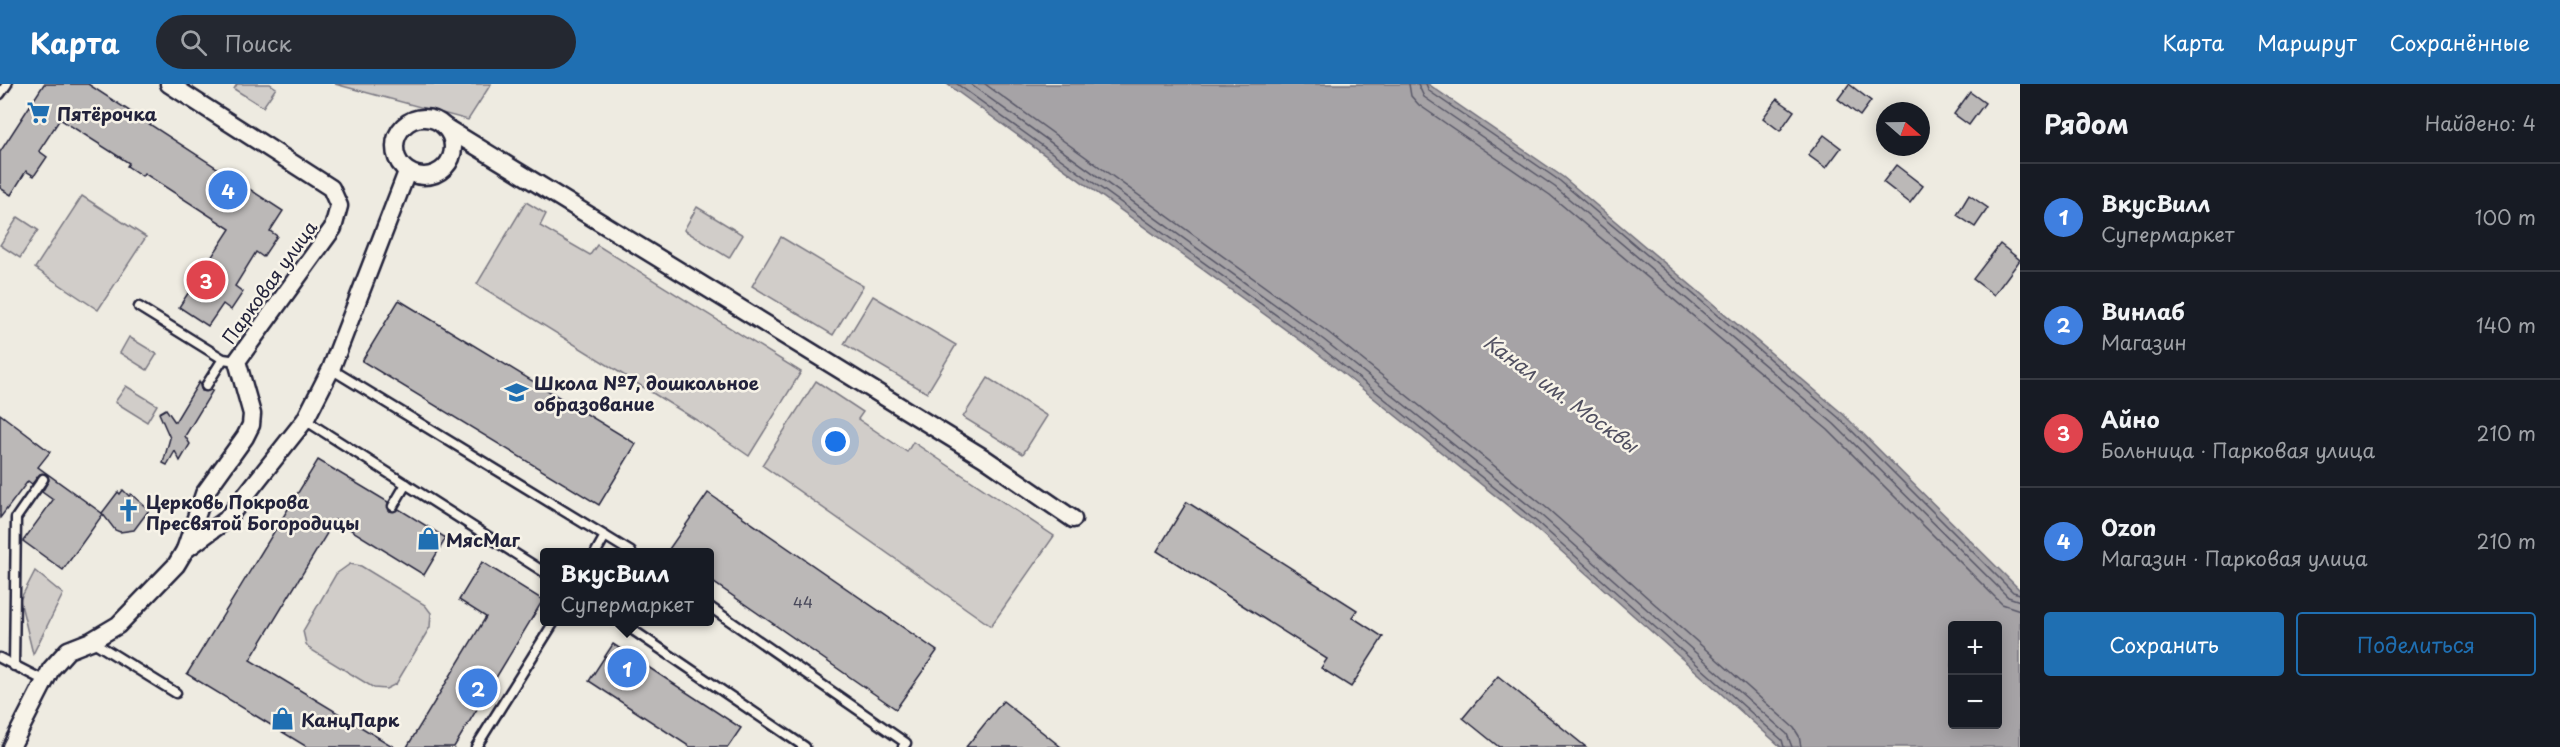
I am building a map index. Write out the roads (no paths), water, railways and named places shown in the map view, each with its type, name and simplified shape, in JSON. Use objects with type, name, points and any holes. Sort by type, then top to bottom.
[{"type":"street","name":"Парковая улица","points":[[11,747],[51,669],[68,650],[91,641],[118,625],[176,565],[184,550],[197,509],[251,425],[252,414],[230,360],[333,228],[339,206],[331,188],[169,84]]},
{"type":"street","points":[[446,127],[453,144],[452,153],[442,170],[424,177],[407,172],[396,158],[395,140],[405,125],[412,120],[430,118],[446,127],[984,458],[1073,519]]},
{"type":"street","points":[[184,550],[226,520],[305,420],[331,369],[407,172]]},
{"type":"lane","points":[[0,94],[7,84]]},
{"type":"lane","points":[[139,307],[230,360],[206,386]]},
{"type":"lane","points":[[331,369],[624,548]]},
{"type":"lane","points":[[305,420],[540,569]]},
{"type":"lane","points":[[14,666],[16,518],[43,479]]},
{"type":"lane","points":[[393,506],[406,484]]},
{"type":"lane","points":[[598,548],[605,536]]},
{"type":"lane","points":[[714,610],[906,743],[903,747]]},
{"type":"lane","points":[[476,747],[551,626]]},
{"type":"lane","points":[[628,626],[805,747]]},
{"type":"lane","points":[[91,641],[176,693]]},
{"type":"lane","points":[[0,660],[45,681]]},
{"type":"water","name":"Канал им. Москвы","points":[[947,84],[1428,84],[1563,177],[1843,414],[2020,590],[2020,747],[1781,747],[1533,526],[1315,351]]},
{"type":"place","name":"Пятёрочка","points":[[39,113]]},
{"type":"place","name":"Ozon","points":[[228,190]]},
{"type":"place","name":"Айно","points":[[206,280]]},
{"type":"place","name":"Школа №7, дошкольное образование","points":[[516,392]]},
{"type":"place","name":"Церковь Покрова Пресвятой Богородицы","points":[[128,511]]},
{"type":"place","name":"МясМаг","points":[[428,539]]},
{"type":"place","name":"ВкусВилл","points":[[627,668]]},
{"type":"place","name":"Винлаб","points":[[478,688]]},
{"type":"place","name":"КанцПарк","points":[[283,719]]}]
